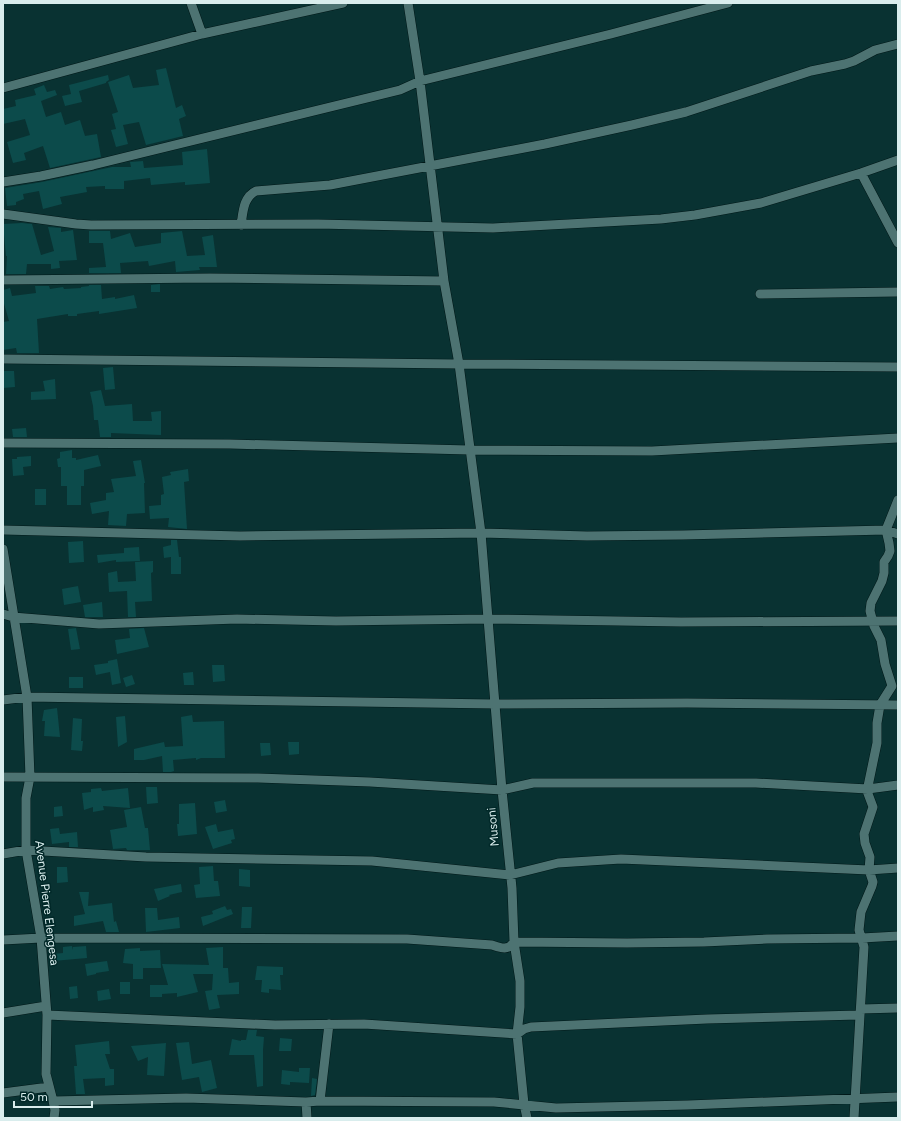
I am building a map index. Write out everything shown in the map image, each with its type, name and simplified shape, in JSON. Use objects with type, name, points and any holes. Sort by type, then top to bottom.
[{"type":"street","points":[[190,3],[202,34]]},
{"type":"street","points":[[3,88],[202,34],[343,3]]},
{"type":"street","name":"Musoni","points":[[408,3],[420,81],[444,281],[459,364],[481,533],[510,875],[514,942],[520,981],[520,1007],[517,1034],[524,1104],[527,1118]]},
{"type":"street","points":[[3,182],[41,176],[108,161],[400,90],[420,81],[611,34],[728,3]]},
{"type":"street","points":[[241,225],[246,199],[256,191],[330,185],[545,144],[632,125],[686,112],[811,72],[849,63],[875,50],[898,44]]},
{"type":"street","points":[[3,214],[91,225],[318,224],[438,228],[492,228],[661,219],[695,215],[761,203],[861,173],[898,160]]},
{"type":"street","points":[[861,173],[898,243]]},
{"type":"street","points":[[3,280],[210,278],[444,281]]},
{"type":"street","points":[[760,294],[898,292]]},
{"type":"street","points":[[3,359],[898,367]]},
{"type":"street","points":[[3,443],[230,444],[469,450],[652,451],[898,438]]},
{"type":"street","points":[[854,1118],[864,947],[859,930],[861,912],[873,882],[869,870],[870,857],[864,834],[873,807],[871,799],[867,793],[877,743],[877,723],[880,705],[892,686],[885,664],[881,640],[874,626],[870,611],[871,603],[882,581],[884,562],[890,551],[886,530],[898,500]]},
{"type":"street","points":[[3,530],[240,536],[481,533],[587,536],[886,530],[898,534]]},
{"type":"street","name":"Avenue Pierre Elengesa","points":[[3,549],[27,698],[30,777],[26,798],[26,850],[41,938],[46,1011],[46,1068],[55,1110],[54,1118]]},
{"type":"street","points":[[3,614],[13,617],[99,624],[236,619],[336,621],[488,619],[681,622],[898,620]]},
{"type":"street","points":[[3,700],[27,698],[495,704],[687,703],[898,705]]},
{"type":"street","points":[[3,777],[258,778],[370,782],[502,790],[533,783],[756,784],[868,789],[898,785]]},
{"type":"street","points":[[3,854],[26,850],[146,857],[372,861],[510,875],[558,863],[620,859],[869,870],[898,868]]},
{"type":"street","points":[[3,940],[41,938],[407,939],[505,948],[511,947],[514,942],[704,942],[767,938],[862,938],[898,936]]},
{"type":"street","points":[[3,1013],[46,1011],[275,1025],[364,1024],[517,1034],[524,1029],[531,1027],[860,1012],[898,1008]]},
{"type":"street","points":[[320,1101],[329,1024]]},
{"type":"street","points":[[3,1093],[49,1087]]},
{"type":"street","points":[[53,1101],[186,1098],[306,1102],[494,1102],[556,1108],[898,1097]]},
{"type":"street","points":[[306,1102],[307,1118]]},
{"type":"building","points":[[166,68],[176,108],[182,105],[186,116],[179,119],[183,136],[146,145],[139,122],[123,125],[128,144],[116,147],[111,130],[116,129],[112,114],[118,112],[108,82],[129,75],[133,88],[159,85],[156,70]]},
{"type":"building","points":[[108,75],[109,80],[106,83],[79,91],[82,102],[65,106],[62,96],[71,94],[69,85]]},
{"type":"building","points":[[44,85],[47,92],[55,90],[57,95],[41,101],[46,117],[61,112],[65,125],[80,120],[85,136],[97,134],[101,157],[50,168],[43,146],[24,153],[26,160],[13,163],[7,142],[30,135],[25,119],[3,124],[3,109],[16,106],[15,100],[36,95],[34,89]]},
{"type":"building","points":[[207,149],[210,183],[185,185],[185,182],[151,185],[150,178],[124,181],[124,189],[105,189],[105,186],[86,187],[87,192],[60,197],[62,204],[43,209],[39,191],[23,194],[24,199],[16,202],[16,205],[7,206],[5,188],[42,182],[112,167],[131,167],[130,162],[143,161],[144,168],[183,165],[182,152]]},
{"type":"building","points":[[3,224],[32,224],[41,255],[54,251],[48,227],[61,228],[61,232],[73,230],[77,260],[59,261],[60,268],[51,269],[51,264],[27,264],[26,274],[6,274],[7,256]]},
{"type":"building","points":[[89,231],[110,231],[111,239],[130,233],[135,247],[161,243],[161,233],[182,231],[187,256],[205,255],[202,237],[213,235],[217,267],[199,267],[200,270],[176,272],[175,261],[149,266],[148,261],[120,263],[121,273],[89,273],[89,268],[106,267],[103,243],[89,243]]},
{"type":"building","points":[[160,284],[160,292],[151,292],[151,285]]},
{"type":"building","points":[[89,285],[101,285],[102,299],[115,297],[115,299],[134,295],[137,308],[99,314],[99,311],[77,314],[77,316],[68,316],[68,314],[37,319],[39,353],[17,353],[16,348],[3,350],[3,322],[9,321],[3,300],[3,290],[10,288],[12,296],[36,293],[35,286],[49,286],[50,289],[63,287],[64,289],[81,288]]},
{"type":"building","points":[[113,367],[115,389],[105,390],[103,368]]},
{"type":"building","points":[[3,371],[14,371],[15,387],[3,388]]},
{"type":"building","points":[[55,379],[56,399],[31,400],[31,392],[45,391],[43,381]]},
{"type":"building","points":[[101,390],[105,406],[132,404],[133,421],[152,421],[151,412],[161,411],[161,435],[111,433],[111,437],[100,437],[98,420],[94,420],[90,392]]},
{"type":"building","points":[[26,428],[27,437],[13,437],[12,429]]},
{"type":"building","points":[[72,450],[72,458],[76,458],[76,460],[98,455],[101,466],[84,470],[84,486],[81,486],[81,505],[67,505],[67,486],[61,486],[61,467],[58,467],[57,459],[60,458],[60,452]]},
{"type":"building","points":[[31,456],[31,466],[23,467],[24,475],[13,476],[12,459]]},
{"type":"building","points":[[141,460],[145,483],[145,513],[127,514],[126,526],[108,525],[109,511],[92,514],[90,503],[106,500],[106,493],[114,492],[111,479],[136,476],[133,461]]},
{"type":"building","points":[[188,469],[189,481],[184,482],[187,529],[168,527],[169,518],[150,519],[149,506],[161,505],[161,495],[164,494],[162,477],[171,475],[170,472]]},
{"type":"building","points":[[35,489],[46,489],[46,505],[35,505]]},
{"type":"building","points":[[171,540],[177,540],[179,557],[181,557],[181,574],[171,574],[171,557],[164,558],[163,547],[171,545]]},
{"type":"building","points":[[83,541],[84,562],[69,563],[68,542]]},
{"type":"building","points":[[139,547],[140,561],[116,562],[116,560],[98,563],[97,555],[124,553],[124,548]]},
{"type":"building","points":[[153,561],[153,572],[151,573],[152,601],[135,602],[136,617],[128,617],[127,591],[109,592],[108,573],[117,571],[118,582],[136,581],[135,562]]},
{"type":"building","points":[[78,586],[81,602],[64,605],[62,589]]},
{"type":"building","points":[[102,602],[103,617],[85,617],[83,605]]},
{"type":"building","points":[[76,628],[80,649],[71,650],[68,629]]},
{"type":"building","points":[[144,628],[149,647],[117,654],[115,640],[130,638],[129,629]]},
{"type":"building","points":[[117,659],[121,683],[112,685],[110,672],[96,675],[94,665],[108,663],[108,661]]},
{"type":"building","points":[[212,665],[224,665],[225,681],[213,682]]},
{"type":"building","points":[[193,672],[194,685],[184,685],[183,673]]},
{"type":"building","points":[[132,675],[135,684],[126,687],[123,678]]},
{"type":"building","points":[[69,677],[83,677],[83,688],[69,688]]},
{"type":"building","points":[[57,708],[60,737],[44,736],[45,721],[42,721],[44,710]]},
{"type":"building","points":[[192,715],[193,722],[224,721],[225,758],[173,760],[174,771],[171,772],[163,772],[162,756],[144,760],[134,760],[134,749],[164,742],[165,747],[183,746],[181,717]]},
{"type":"building","points":[[125,716],[127,742],[118,747],[116,717]]},
{"type":"building","points":[[73,718],[82,719],[82,751],[71,750]]},
{"type":"building","points":[[288,742],[299,742],[299,754],[289,755]]},
{"type":"building","points":[[260,743],[270,743],[271,755],[261,756]]},
{"type":"building","points":[[146,787],[157,787],[158,803],[147,804]]},
{"type":"building","points":[[101,788],[102,791],[128,788],[130,808],[103,806],[104,810],[93,812],[93,807],[84,810],[82,793],[91,792],[91,789]]},
{"type":"building","points":[[225,800],[227,811],[216,813],[214,802]]},
{"type":"building","points":[[195,803],[197,834],[178,836],[177,824],[179,824],[179,804]]},
{"type":"building","points":[[62,806],[63,816],[54,817],[54,807]]},
{"type":"building","points":[[141,807],[145,828],[148,828],[150,850],[127,850],[126,848],[113,849],[110,830],[127,827],[124,810]]},
{"type":"building","points":[[216,824],[218,832],[233,829],[235,839],[231,840],[232,843],[213,849],[205,827]]},
{"type":"building","points":[[59,828],[60,834],[77,832],[78,847],[69,847],[69,842],[52,844],[50,829]]},
{"type":"building","points":[[213,866],[214,881],[218,881],[220,896],[196,898],[194,885],[200,884],[199,867]]},
{"type":"building","points":[[57,867],[67,867],[68,882],[57,883]]},
{"type":"building","points":[[239,869],[250,870],[250,887],[239,886]]},
{"type":"building","points":[[181,884],[182,892],[169,895],[170,896],[158,901],[154,889]]},
{"type":"building","points":[[79,892],[89,892],[88,906],[112,903],[114,922],[116,921],[119,932],[106,932],[103,921],[74,926],[74,916],[85,914]]},
{"type":"building","points":[[225,906],[227,910],[231,909],[233,914],[203,926],[201,917],[213,914],[212,911]]},
{"type":"building","points":[[242,907],[252,907],[251,928],[241,928]]},
{"type":"building","points":[[145,908],[157,908],[158,920],[179,917],[180,928],[146,932]]},
{"type":"building","points":[[72,946],[73,950],[73,947],[86,946],[87,958],[53,961],[53,954],[63,953],[63,947]]},
{"type":"building","points":[[223,947],[223,968],[228,968],[229,983],[239,982],[239,994],[217,995],[220,1008],[209,1010],[205,991],[212,990],[213,974],[193,974],[198,992],[177,997],[177,993],[162,994],[162,997],[150,997],[150,985],[168,985],[162,964],[209,965],[206,948]]},
{"type":"building","points":[[140,948],[140,951],[160,950],[161,968],[143,968],[143,979],[133,979],[133,964],[123,963],[125,949]]},
{"type":"building","points":[[107,961],[109,971],[87,976],[85,964]]},
{"type":"building","points":[[257,966],[283,967],[283,975],[280,975],[281,990],[269,989],[269,993],[261,992],[262,980],[255,980]]},
{"type":"building","points":[[120,982],[130,982],[130,994],[120,994]]},
{"type":"building","points":[[77,986],[78,998],[70,999],[69,987]]},
{"type":"building","points":[[109,989],[111,999],[98,1001],[97,991]]},
{"type":"building","points":[[248,1030],[257,1030],[256,1036],[264,1037],[263,1086],[257,1087],[254,1055],[229,1055],[232,1039],[241,1041],[246,1040]]},
{"type":"building","points":[[280,1038],[292,1039],[291,1051],[279,1051]]},
{"type":"building","points":[[109,1041],[110,1054],[105,1054],[110,1069],[114,1069],[114,1085],[105,1086],[105,1078],[83,1079],[85,1094],[76,1094],[74,1066],[77,1066],[75,1045]]},
{"type":"building","points":[[189,1042],[192,1064],[211,1060],[217,1088],[202,1092],[199,1077],[182,1080],[176,1043]]},
{"type":"building","points":[[166,1043],[164,1076],[147,1075],[148,1057],[138,1061],[131,1046]]},
{"type":"building","points":[[299,1068],[310,1068],[309,1083],[290,1082],[290,1085],[281,1084],[282,1070],[299,1072]]},
{"type":"building","points":[[312,1078],[317,1079],[315,1095],[311,1096]]}]
